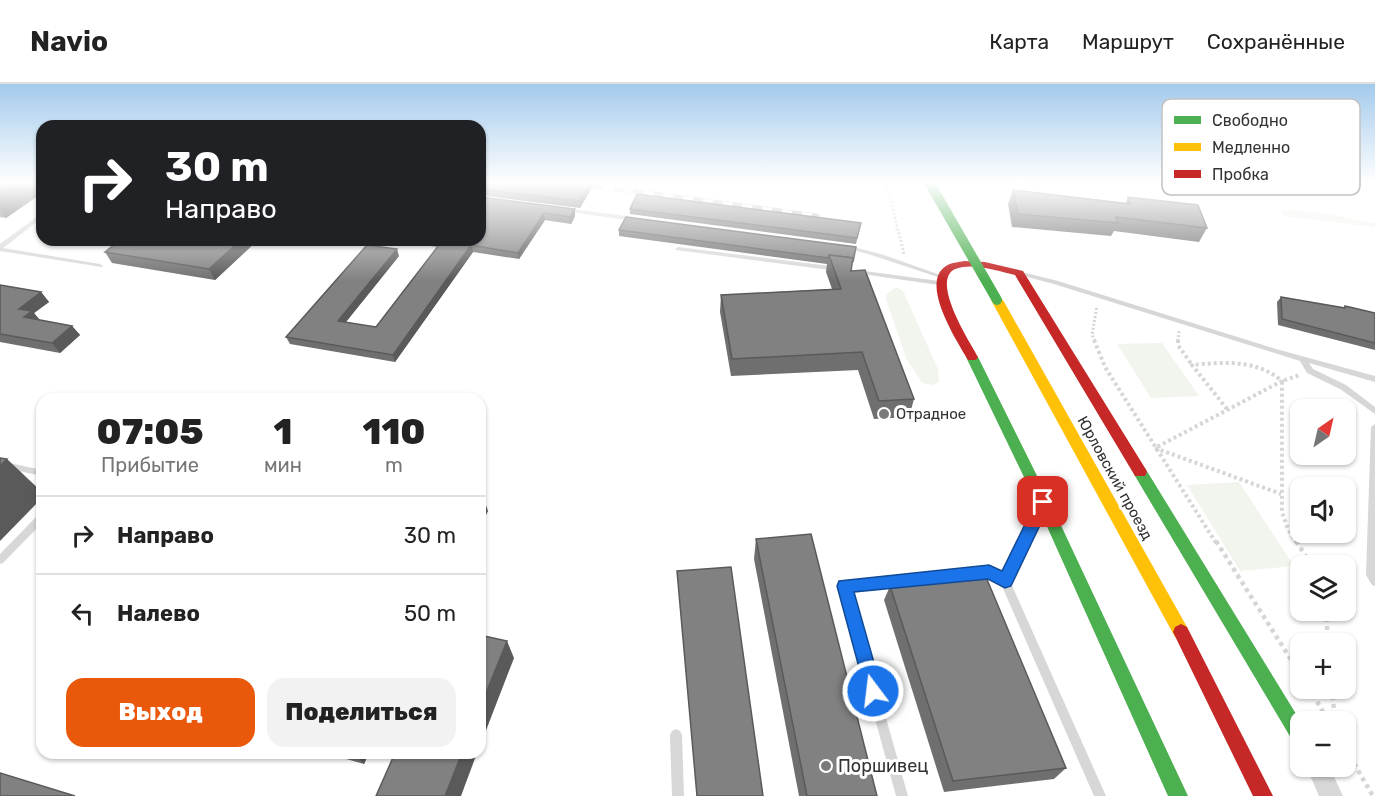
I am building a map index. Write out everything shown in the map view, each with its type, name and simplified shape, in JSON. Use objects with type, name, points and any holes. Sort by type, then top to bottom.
[{"type":"street","name":"Юрловский проезд","points":[[948,215],[1167,605],[1263,796]]},
{"type":"street","points":[[1178,796],[1043,502],[943,299],[940,279],[943,269],[950,265],[965,264],[1020,273],[1290,720]]},
{"type":"street","points":[[1322,777],[1331,796]]},
{"type":"lane","points":[[608,215],[645,220]]},
{"type":"lane","points":[[0,248],[36,220]]},
{"type":"lane","points":[[834,246],[869,250],[940,279]]},
{"type":"lane","points":[[0,248],[100,266]]},
{"type":"lane","points":[[678,249],[940,279]]},
{"type":"lane","points":[[1020,273],[1375,379]]},
{"type":"lane","points":[[1303,359],[1310,371],[1343,387],[1375,411]]},
{"type":"lane","points":[[1375,427],[1371,574],[1375,582]]},
{"type":"lane","points":[[0,464],[36,473]]},
{"type":"lane","points":[[1005,581],[1043,502]]},
{"type":"lane","points":[[0,560],[36,523]]},
{"type":"lane","points":[[902,796],[844,586],[989,572],[1005,581],[1100,796]]},
{"type":"lane","points":[[676,735],[678,796]]},
{"type":"path","points":[[894,215],[904,255]]},
{"type":"path","points":[[1097,305],[1092,328],[1095,347],[1155,448],[1290,658]]},
{"type":"path","points":[[1180,327],[1178,345],[1227,410]]},
{"type":"path","points":[[1192,365],[1225,361],[1241,362],[1276,375],[1282,381],[1282,512],[1288,529],[1305,555]]},
{"type":"path","points":[[1155,448],[1282,381],[1310,371]]},
{"type":"path","points":[[1155,448],[1281,494]]},
{"type":"path","points":[[1356,767],[1373,796]]},
{"type":"shaded area","points":[[1283,215],[1334,215],[1375,223],[1375,227]]},
{"type":"shaded area","points":[[896,287],[903,291],[938,369],[939,382],[932,385],[922,383],[906,358],[886,299],[887,294]]},
{"type":"shaded area","points":[[1162,343],[1199,396],[1151,398],[1117,344]]},
{"type":"shaded area","points":[[1239,482],[1290,560],[1290,566],[1240,571],[1187,485]]},
{"type":"building","points":[[486,215],[543,215],[518,253],[477,246],[486,246]]},
{"type":"building","points":[[679,215],[801,215],[861,223],[857,238]]},
{"type":"building","points":[[1032,215],[1202,215],[1207,228],[1116,217],[1118,223]]},
{"type":"building","points":[[626,217],[856,247],[853,262],[853,258],[829,255],[828,258],[619,230]]},
{"type":"building","points":[[112,246],[234,246],[209,269],[105,252]]},
{"type":"building","points":[[366,246],[397,249],[338,321],[376,327],[438,246],[470,246],[393,355],[286,337]]},
{"type":"building","points":[[829,255],[853,258],[851,271],[865,270],[914,399],[879,401],[862,352],[732,359],[721,295],[841,289]]},
{"type":"building","points":[[0,285],[41,292],[19,309],[32,311],[24,317],[72,326],[52,343],[0,334]]},
{"type":"building","points":[[1281,297],[1345,308],[1345,306],[1375,313],[1375,343],[1282,319]]},
{"type":"building","points":[[0,458],[7,459],[0,466]]},
{"type":"building","points":[[811,534],[877,796],[807,796],[756,539]]},
{"type":"building","points":[[731,567],[763,796],[697,796],[677,571]]},
{"type":"building","points":[[986,577],[1066,768],[953,781],[890,586]]},
{"type":"building","points":[[486,636],[507,641],[486,693]]},
{"type":"building","points":[[392,759],[460,759],[445,796],[376,796]]},
{"type":"building","points":[[0,773],[75,796],[0,796]]},
{"type":"railway","points":[[811,215],[817,216]]},
{"type":"traffic: fast","points":[[948,215],[997,300]]},
{"type":"traffic: fast","points":[[972,357],[1043,502],[1178,796]]},
{"type":"traffic: fast","points":[[1140,472],[1290,720]]},
{"type":"traffic: slow","points":[[997,300],[1181,632]]},
{"type":"traffic: jam","points":[[972,357],[945,303],[942,289],[943,276],[950,268],[964,264],[985,265],[1019,273],[1140,472]]},
{"type":"traffic: jam","points":[[1181,632],[1263,796]]},
{"type":"place","name":"Отрадное","points":[[884,414]]},
{"type":"place","name":"Поршивец","points":[[826,766]]},
{"type":"route","points":[[873,691],[844,586],[989,572],[1005,581],[1043,502]]}]
